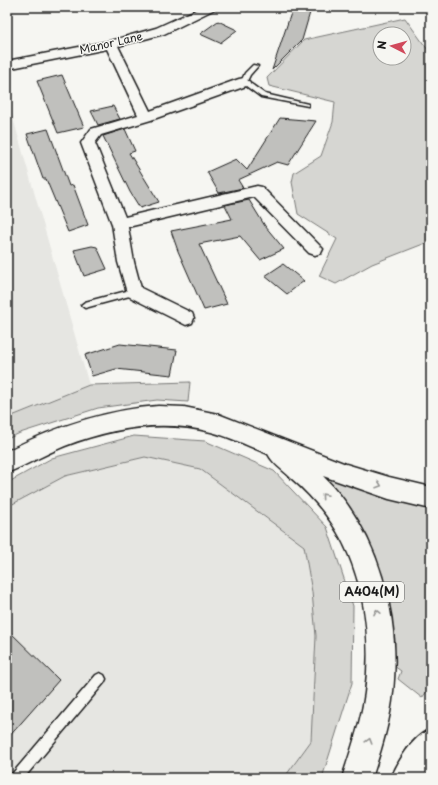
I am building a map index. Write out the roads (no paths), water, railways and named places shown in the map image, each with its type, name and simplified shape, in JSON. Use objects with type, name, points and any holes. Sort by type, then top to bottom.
[{"type":"highway","name":"A404(M)","points":[[7,462],[58,438],[84,428],[109,421],[136,417],[161,416],[209,422],[229,427],[264,442],[367,481],[431,498]]},
{"type":"highway","name":"A404(M)","points":[[264,442],[298,469],[334,507],[348,527],[360,551],[370,581],[378,617],[381,653],[379,693],[370,736],[357,778]]},
{"type":"highway","points":[[406,778],[431,743]]},
{"type":"street","name":"Manor Lane","points":[[7,65],[111,44],[160,31],[211,7]]},
{"type":"street","points":[[111,44],[146,117]]},
{"type":"street","points":[[186,318],[134,292],[126,262],[120,224],[88,143],[96,132],[146,117],[244,82]]},
{"type":"street","points":[[120,224],[256,191],[315,250]]},
{"type":"lane","points":[[255,66],[247,74],[244,82],[263,96],[306,105]]},
{"type":"lane","points":[[85,305],[134,292]]},
{"type":"lane","points":[[16,778],[100,679]]}]
